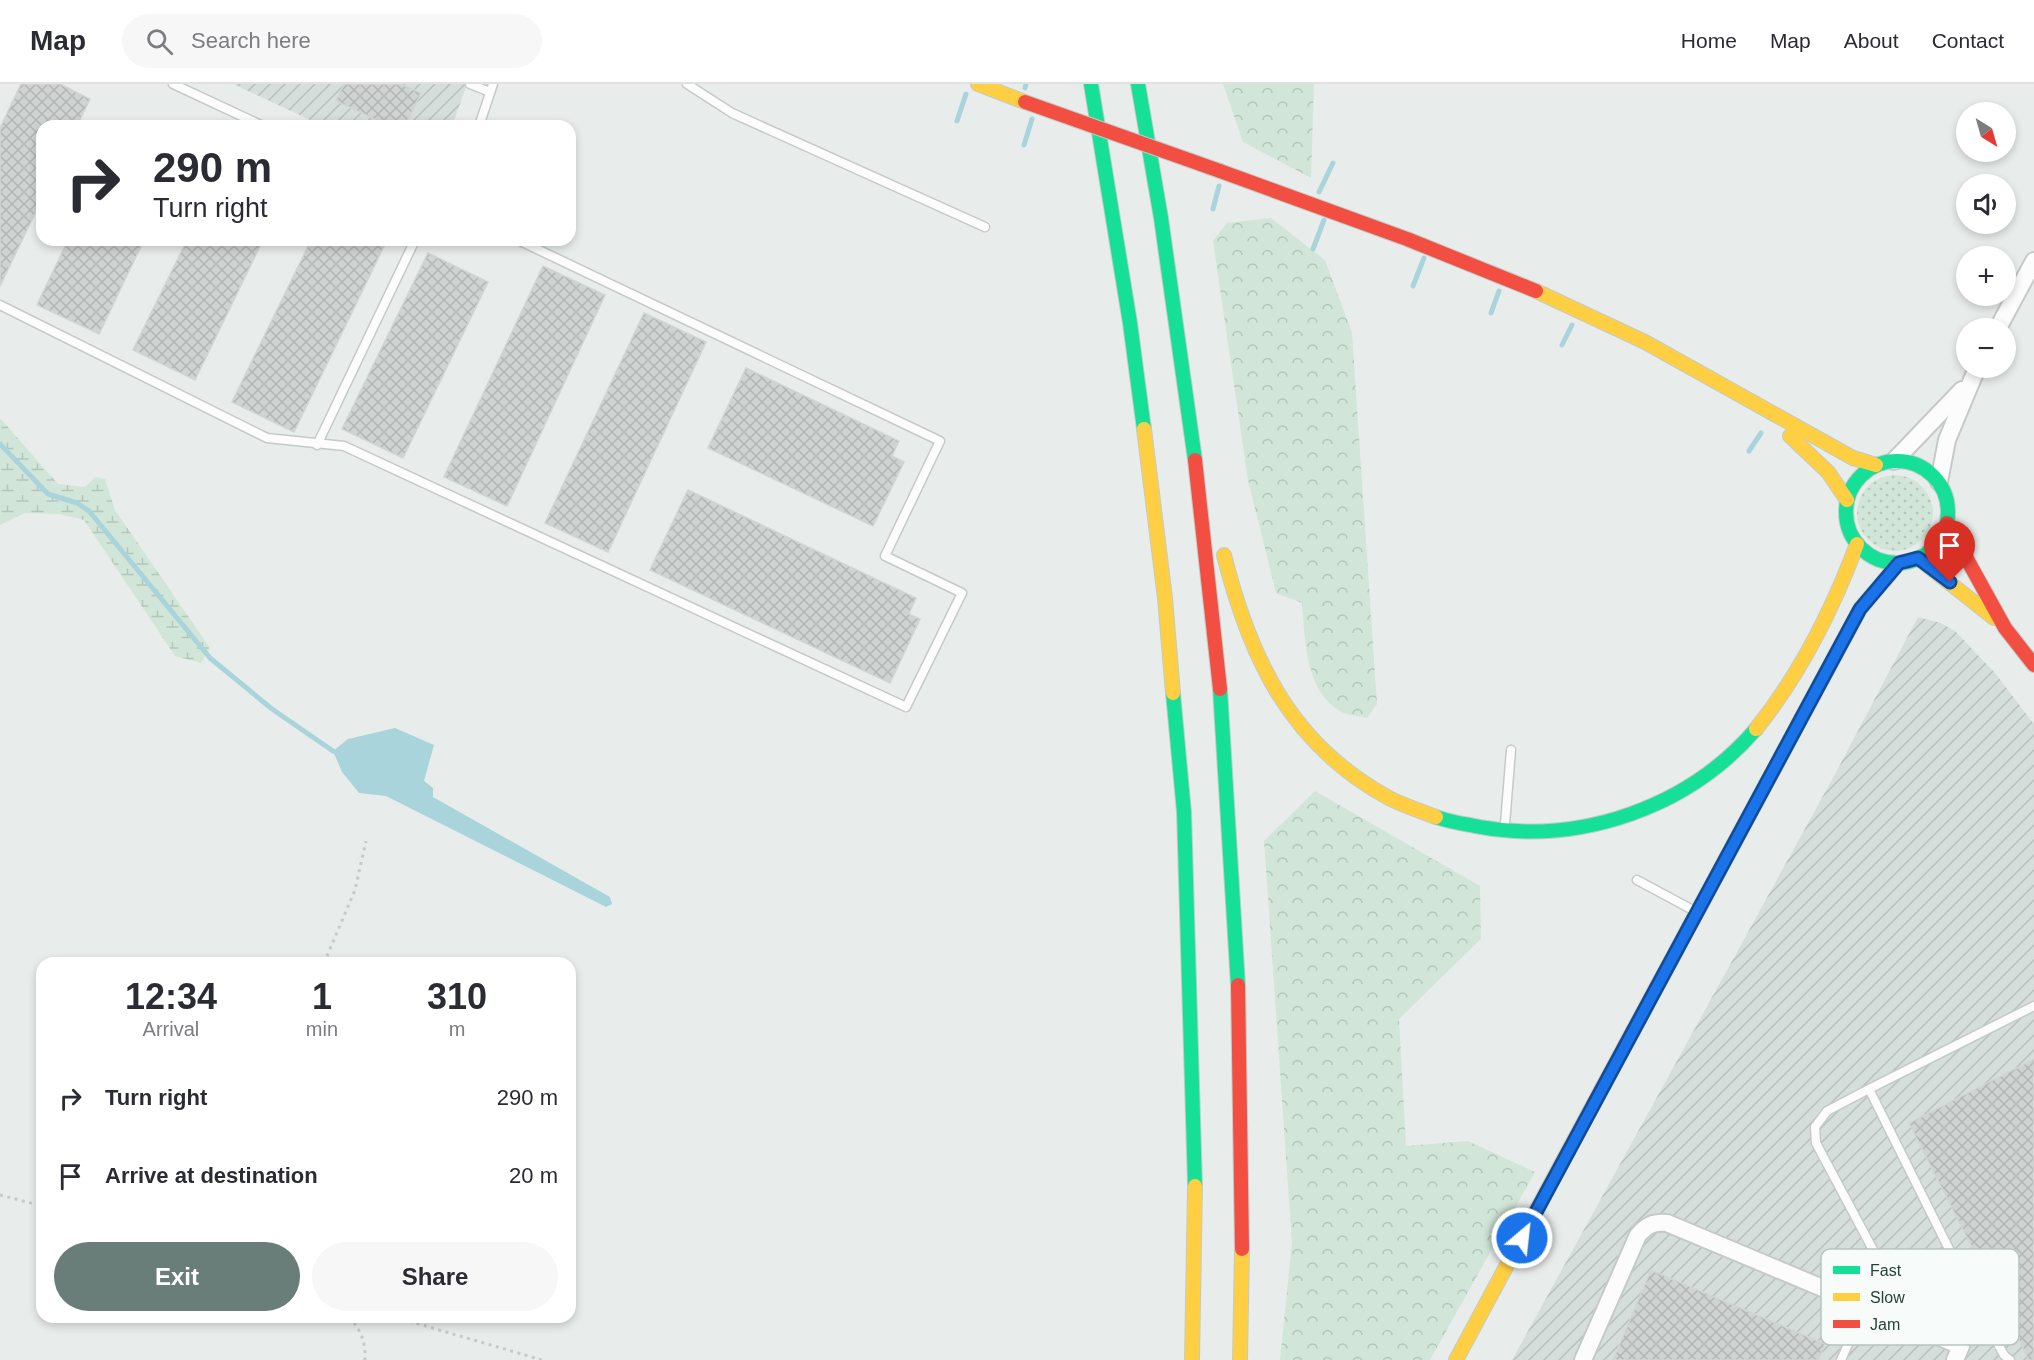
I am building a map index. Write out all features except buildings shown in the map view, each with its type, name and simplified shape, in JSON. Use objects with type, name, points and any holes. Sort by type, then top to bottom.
[{"type":"main road","points":[[978,84],[1407,239],[1527,287],[1645,342],[1852,458],[1876,465]]},
{"type":"main road","points":[[1091,84],[1130,323],[1165,598],[1184,812],[1196,1205],[1192,1360]]},
{"type":"main road","points":[[1138,84],[1195,439],[1224,710],[1242,1019],[1240,1360]]},
{"type":"main road","points":[[1740,394],[1815,458],[1828,472],[1847,500]]},
{"type":"main road","points":[[1195,439],[1234,594],[1250,640],[1271,687],[1295,721],[1327,754],[1364,784],[1416,811],[1459,826],[1505,834],[1557,833],[1618,821],[1662,802],[1700,779],[1733,753],[1769,713],[1794,677],[1842,587],[1857,544]]},
{"type":"main road","points":[[1894,461],[1915,464],[1939,482],[1948,504],[1947,523],[1939,540],[1918,558],[1899,563],[1876,558],[1857,544],[1847,524],[1847,500],[1858,479],[1876,465],[1894,461]]},
{"type":"main road","points":[[1947,523],[2005,628],[2034,665]]},
{"type":"main road","points":[[1918,558],[2005,628]]},
{"type":"main road","points":[[1456,1360],[1860,609],[1899,563]]},
{"type":"street","points":[[2003,318],[2034,261]]},
{"type":"street","points":[[1939,482],[1947,440],[1972,378]]},
{"type":"street","points":[[1894,461],[1969,383]]},
{"type":"street","points":[[1583,1360],[1638,1235],[1646,1227],[1655,1223],[1667,1223],[1821,1288]]},
{"type":"street","points":[[1942,1345],[1958,1353]]},
{"type":"lane","points":[[173,84],[250,120]]},
{"type":"lane","points":[[470,84],[492,88],[481,120]]},
{"type":"lane","points":[[687,84],[732,113],[985,227]]},
{"type":"lane","points":[[317,445],[412,246]]},
{"type":"lane","points":[[0,305],[267,438],[344,446],[906,706],[962,593],[885,556],[940,441],[531,246]]},
{"type":"lane","points":[[1505,834],[1511,750]]},
{"type":"lane","points":[[1637,880],[1696,912]]},
{"type":"lane","points":[[1873,1249],[1816,1143],[1815,1127],[1827,1111],[2034,1006]]},
{"type":"lane","points":[[1869,1089],[1949,1249]]},
{"type":"lane","points":[[1842,1360],[1848,1345]]},
{"type":"lane","points":[[1999,1345],[2010,1360]]},
{"type":"path","points":[[327,957],[355,890],[366,841]]},
{"type":"path","points":[[0,1195],[36,1204]]},
{"type":"path","points":[[354,1323],[359,1328],[366,1348],[365,1360]]},
{"type":"path","points":[[415,1323],[542,1360]]},
{"type":"shaded area","points":[[233,84],[467,84],[454,120],[310,120]]},
{"type":"shaded area","points":[[1918,617],[1941,623],[1955,631],[1995,673],[2034,724],[2034,1360],[1512,1360],[1834,776]]},
{"type":"green space","points":[[1223,84],[1314,84],[1311,178],[1243,142]]},
{"type":"green space","points":[[1271,218],[1325,260],[1352,333],[1377,704],[1367,718],[1344,713],[1331,705],[1314,680],[1306,649],[1302,603],[1276,593],[1248,480],[1213,241],[1227,223]]},
{"type":"green space","points":[[0,418],[58,484],[85,487],[95,477],[105,479],[115,510],[210,648],[201,663],[175,656],[84,520],[59,514],[25,513],[0,525]]},
{"type":"green space","points":[[1895,475],[1909,478],[1922,486],[1930,499],[1933,513],[1930,527],[1922,540],[1909,548],[1895,551],[1881,548],[1868,540],[1860,527],[1857,513],[1860,499],[1868,486],[1881,478]]},
{"type":"green space","points":[[1315,791],[1480,886],[1481,939],[1399,1019],[1406,1146],[1468,1141],[1535,1172],[1430,1360],[1280,1360],[1292,1243],[1264,841]]},
{"type":"water","points":[[395,728],[434,745],[424,781],[433,788],[433,797],[610,897],[612,904],[606,907],[386,796],[359,793],[342,772],[333,751],[348,739]]},
{"type":"waterway","points":[[1025,88],[1026,84]]},
{"type":"waterway","points":[[957,121],[966,94]]},
{"type":"waterway","points":[[1024,145],[1032,119]]},
{"type":"waterway","points":[[1319,192],[1333,163]]},
{"type":"waterway","points":[[1213,209],[1219,186]]},
{"type":"waterway","points":[[1313,249],[1324,220]]},
{"type":"waterway","points":[[1413,286],[1424,258]]},
{"type":"waterway","points":[[1491,313],[1499,291]]},
{"type":"waterway","points":[[1562,345],[1572,325]]},
{"type":"waterway","points":[[1749,451],[1761,433]]},
{"type":"waterway","points":[[0,444],[48,494],[77,503],[89,511],[210,658],[272,709],[333,751]]},
{"type":"traffic: fast","points":[[1091,84],[1130,323],[1144,429]]},
{"type":"traffic: fast","points":[[1138,84],[1161,218],[1195,460]]},
{"type":"traffic: fast","points":[[1897,461],[1917,465],[1933,476],[1944,492],[1948,512],[1944,532],[1933,548],[1917,559],[1897,563],[1877,559],[1861,548],[1850,532],[1846,512],[1850,492],[1861,476],[1877,465],[1897,461]]},
{"type":"traffic: fast","points":[[1716,877],[1860,609],[1899,563]]},
{"type":"traffic: fast","points":[[1220,689],[1238,985]]},
{"type":"traffic: fast","points":[[1173,693],[1184,812],[1195,1186]]},
{"type":"traffic: fast","points":[[1436,817],[1480,827],[1518,831],[1556,830],[1594,824],[1631,814],[1666,799],[1699,780],[1729,756],[1756,729]]},
{"type":"traffic: slow","points":[[978,84],[1025,102]]},
{"type":"traffic: slow","points":[[1536,291],[1645,342],[1853,458],[1876,465]]},
{"type":"traffic: slow","points":[[1144,429],[1165,598],[1173,693]]},
{"type":"traffic: slow","points":[[1790,436],[1828,472],[1847,500]]},
{"type":"traffic: slow","points":[[1756,729],[1787,686],[1814,641],[1857,544]]},
{"type":"traffic: slow","points":[[1224,555],[1247,629],[1262,664],[1280,696],[1301,725],[1326,752],[1355,777],[1395,801],[1436,817]]},
{"type":"traffic: slow","points":[[1918,558],[1994,618]]},
{"type":"traffic: slow","points":[[1456,1360],[1593,1105]]},
{"type":"traffic: slow","points":[[1192,1360],[1195,1186]]},
{"type":"traffic: slow","points":[[1240,1360],[1242,1249]]},
{"type":"traffic: jam","points":[[1025,102],[1220,171]]},
{"type":"traffic: jam","points":[[1220,171],[1407,239],[1536,291]]},
{"type":"traffic: jam","points":[[1195,460],[1220,689]]},
{"type":"traffic: jam","points":[[1947,523],[2005,628],[2034,665]]},
{"type":"traffic: jam","points":[[1593,1105],[1716,877]]},
{"type":"traffic: jam","points":[[1238,985],[1242,1249]]},
{"type":"route","points":[[1522,1238],[1860,609],[1899,563],[1918,558],[1950,582]]}]
